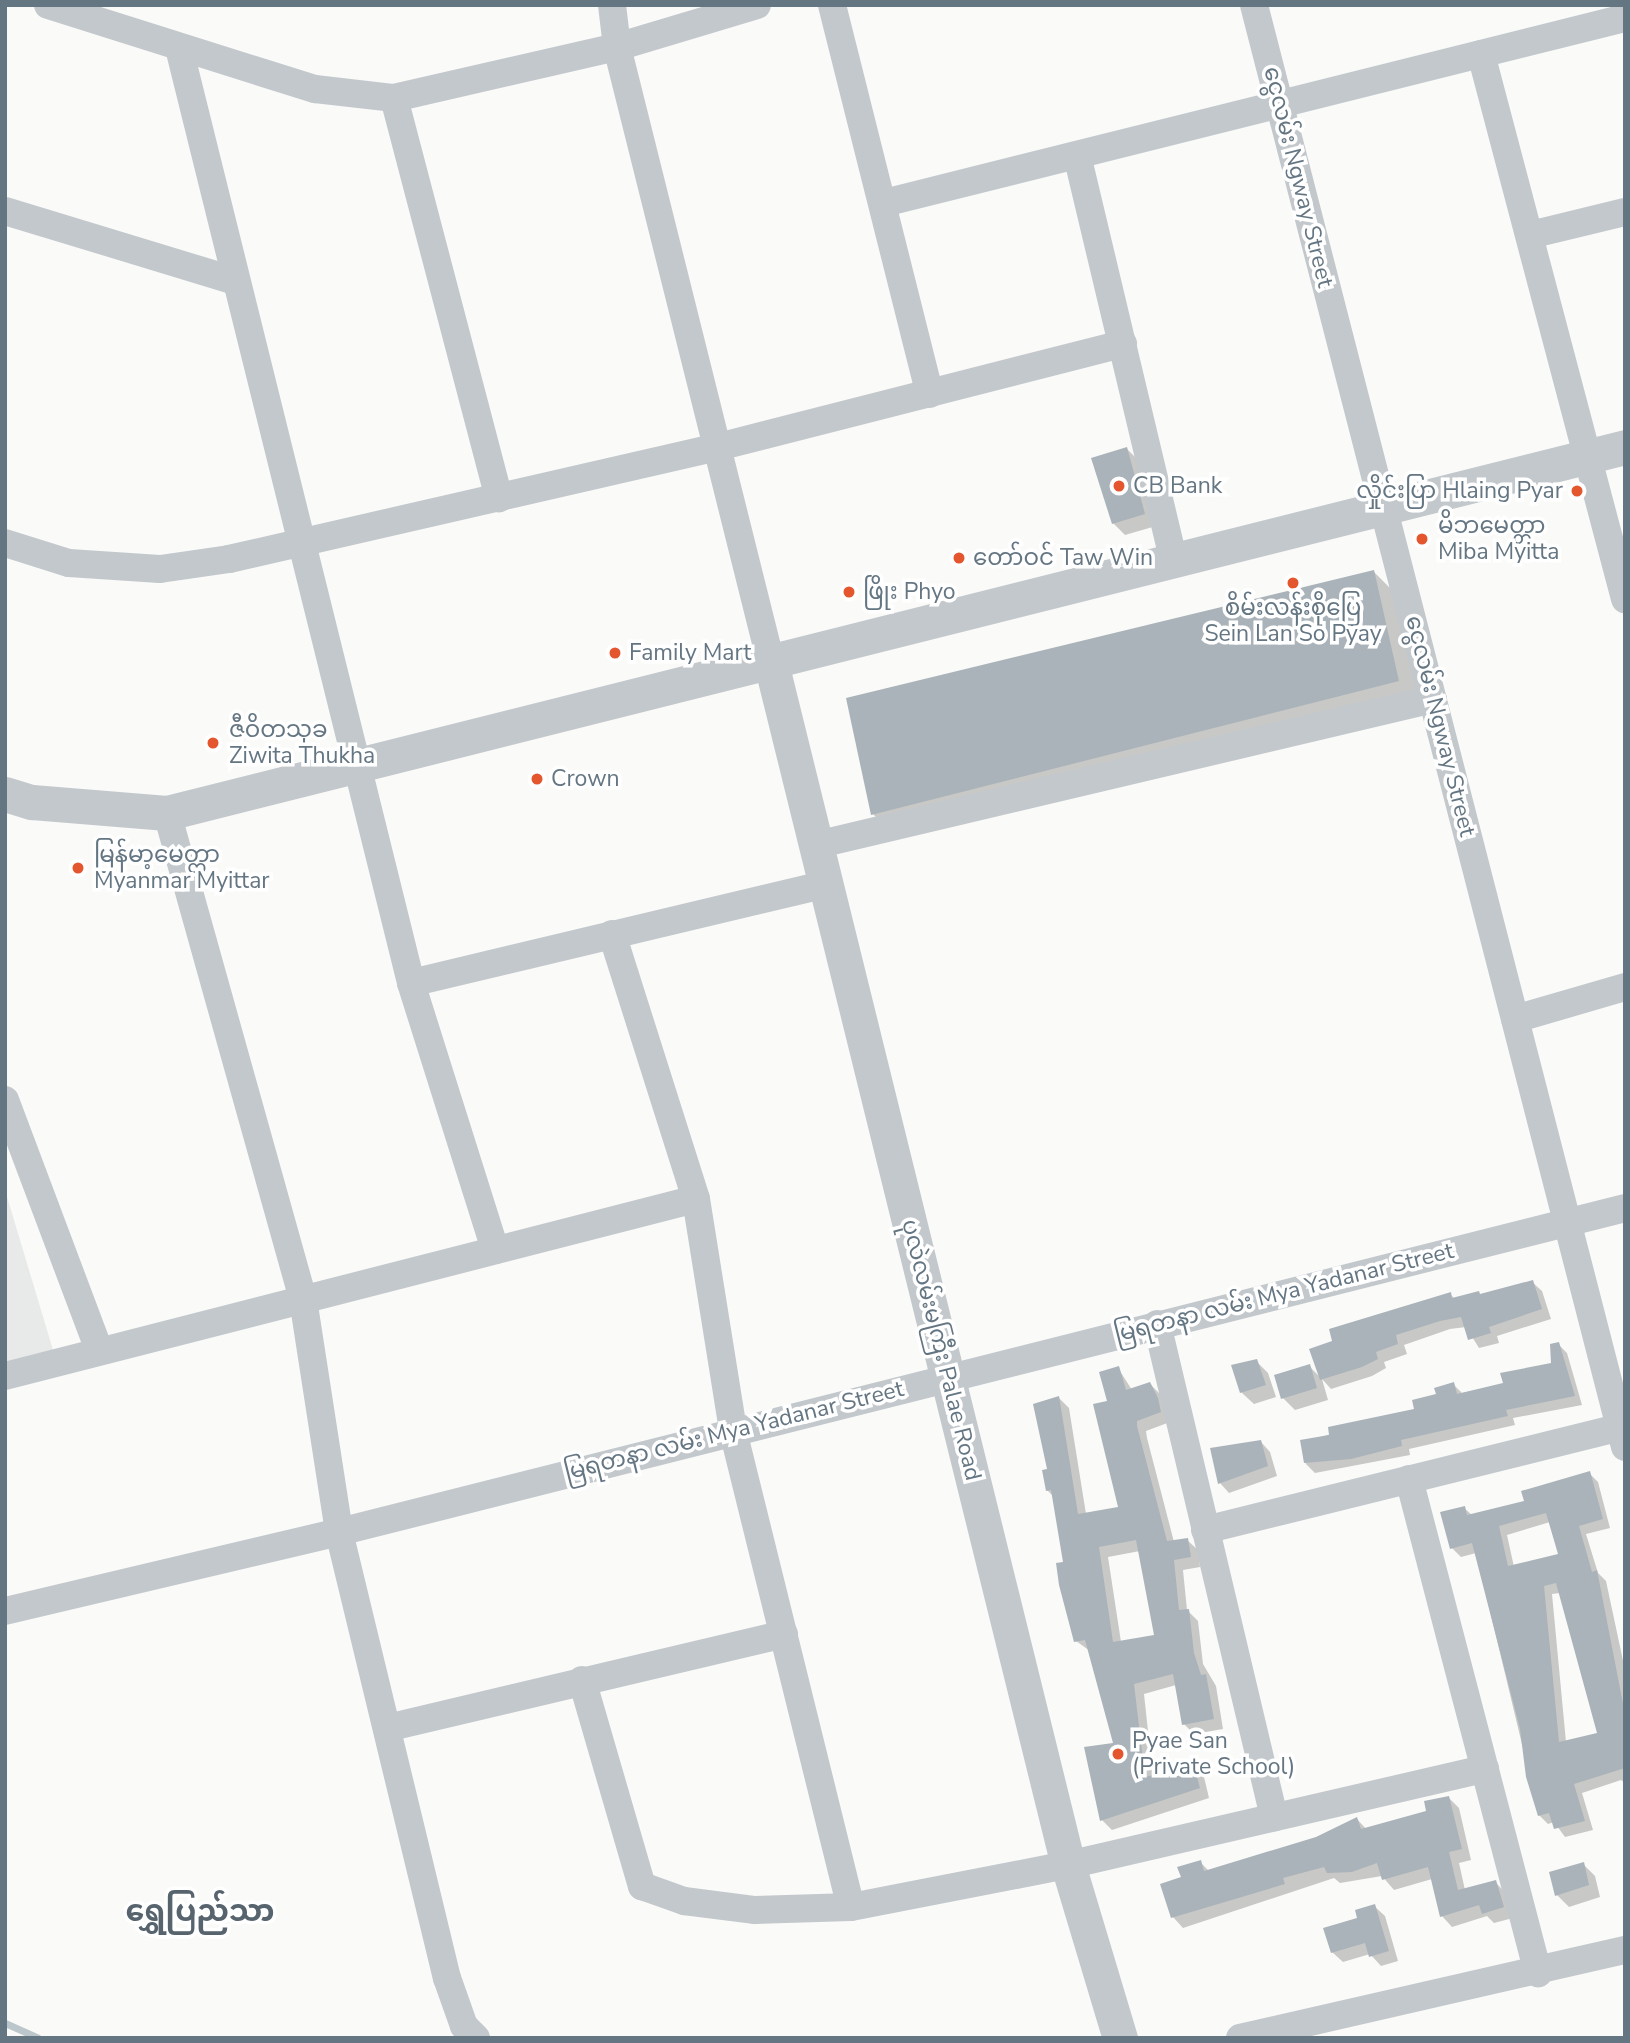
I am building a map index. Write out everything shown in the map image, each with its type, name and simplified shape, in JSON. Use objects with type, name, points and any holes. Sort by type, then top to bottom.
[{"type":"street","points":[[48,5],[315,89],[394,98],[617,47],[757,5]]},
{"type":"street","points":[[612,5],[617,47],[770,659]]},
{"type":"street","points":[[832,5],[930,394]]},
{"type":"street","name":"ငွေလမ်း Ngway Street","points":[[1254,5],[1623,1433]]},
{"type":"street","points":[[884,203],[1625,18]]},
{"type":"street","points":[[179,48],[299,544],[358,765],[411,983],[495,1250]]},
{"type":"street","points":[[1481,54],[1590,456],[1625,598]]},
{"type":"street","points":[[394,98],[499,498]]},
{"type":"street","points":[[1077,155],[1173,559]]},
{"type":"street","points":[[5,211],[235,281]]},
{"type":"street","points":[[1530,235],[1625,212]]},
{"type":"street","points":[[5,543],[69,563],[160,569],[299,544],[718,447],[1123,344]]},
{"type":"street","points":[[5,794],[32,802],[167,813],[770,659],[1625,447]]},
{"type":"street","name":"ပုလဲလမ်းမကြီး Palae Road","points":[[770,659],[1068,1865],[1119,2038]]},
{"type":"street","points":[[816,845],[1433,699]]},
{"type":"street","points":[[167,813],[303,1299],[339,1532],[447,1978],[464,2026],[476,2038]]},
{"type":"street","points":[[411,983],[825,884]]},
{"type":"street","points":[[612,934],[696,1199],[733,1431],[851,1907]]},
{"type":"street","points":[[1515,1019],[1625,987]]},
{"type":"street","points":[[5,1100],[99,1350]]},
{"type":"street","points":[[5,1376],[696,1199]]},
{"type":"street","name":"မြရတနာ လမ်း Mya Yadanar Street","points":[[5,1611],[339,1532],[947,1376],[1625,1208]]},
{"type":"street","points":[[1157,1324],[1274,1817]]},
{"type":"street","points":[[1205,1530],[1409,1479],[1623,1433]]},
{"type":"street","points":[[1409,1479],[1538,1973]]},
{"type":"street","points":[[387,1728],[784,1634]]},
{"type":"street","points":[[582,1680],[642,1886],[684,1901],[755,1910],[851,1907],[1068,1865],[1485,1769]]},
{"type":"street","points":[[1240,2038],[1538,1973],[1625,1950]]},
{"type":"shaded area","points":[[5,1190],[56,1360],[5,1375]]},
{"type":"building","name":"CB Bank","points":[[1127,447],[1145,514],[1112,524],[1091,458]]},
{"type":"building","points":[[1374,570],[1399,681],[871,815],[846,698]]},
{"type":"building","points":[[1533,1280],[1542,1309],[1489,1327],[1491,1333],[1468,1340],[1461,1317],[1440,1321],[1396,1335],[1398,1344],[1376,1352],[1378,1359],[1362,1367],[1320,1380],[1309,1349],[1332,1341],[1329,1329],[1451,1292],[1452,1298],[1479,1291],[1480,1294]]},
{"type":"building","points":[[1559,1342],[1575,1396],[1506,1410],[1508,1416],[1401,1440],[1402,1446],[1351,1459],[1304,1463],[1300,1440],[1329,1435],[1328,1427],[1414,1409],[1412,1400],[1436,1394],[1434,1388],[1454,1382],[1457,1394],[1503,1383],[1500,1373],[1551,1363],[1550,1344]]},
{"type":"building","points":[[1257,1359],[1266,1385],[1240,1393],[1231,1365]]},
{"type":"building","points":[[1310,1364],[1317,1388],[1281,1399],[1274,1375]]},
{"type":"building","points":[[1119,1366],[1126,1390],[1150,1382],[1158,1398],[1161,1412],[1137,1421],[1137,1426],[1167,1541],[1188,1538],[1191,1557],[1174,1560],[1179,1610],[1189,1609],[1194,1653],[1201,1675],[1206,1674],[1214,1719],[1182,1725],[1173,1674],[1134,1684],[1145,1777],[1194,1765],[1200,1788],[1100,1821],[1084,1747],[1113,1743],[1085,1640],[1074,1642],[1059,1585],[1056,1563],[1063,1562],[1051,1490],[1046,1491],[1042,1470],[1047,1469],[1033,1404],[1059,1396],[1078,1514],[1118,1507],[1093,1404],[1107,1401],[1099,1372]],"holes":[[[1136,1540],[1154,1635],[1113,1642],[1099,1547]]]},
{"type":"building","points":[[1261,1440],[1268,1466],[1218,1484],[1210,1448]]},
{"type":"building","points":[[1590,1471],[1603,1519],[1579,1526],[1592,1572],[1597,1570],[1625,1714],[1625,1768],[1574,1784],[1585,1821],[1554,1829],[1549,1813],[1538,1816],[1526,1777],[1520,1729],[1472,1543],[1450,1549],[1440,1512],[1465,1506],[1467,1515],[1524,1501],[1521,1491]],"holes":[[[1546,1513],[1558,1554],[1508,1566],[1499,1526]],[[1556,1583],[1597,1733],[1559,1742],[1544,1586]]]},
{"type":"building","points":[[1449,1796],[1462,1849],[1449,1852],[1458,1890],[1496,1880],[1504,1907],[1482,1914],[1479,1905],[1440,1917],[1428,1867],[1382,1880],[1377,1863],[1352,1872],[1327,1873],[1324,1867],[1283,1878],[1285,1884],[1171,1918],[1160,1884],[1181,1877],[1177,1867],[1201,1860],[1204,1871],[1316,1837],[1357,1817],[1361,1829],[1426,1811],[1424,1801]]},
{"type":"building","points":[[1584,1862],[1589,1885],[1555,1896],[1549,1872]]},
{"type":"building","points":[[1375,1904],[1389,1951],[1369,1957],[1365,1943],[1331,1953],[1323,1928],[1357,1918],[1355,1910]]},
{"type":"waterway","points":[[5,2023],[38,2038]]},
{"type":"place","name":"CB Bank","points":[[1119,486]]},
{"type":"place","name":"လှိုင်းပြာ Hlaing Pyar","points":[[1577,491]]},
{"type":"place","name":"မိဘမေတ္တာ Miba Myitta","points":[[1422,539]]},
{"type":"place","name":"တော်ဝင် Taw Win","points":[[959,558]]},
{"type":"place","name":"စိမ်းလန်းစိုပြေ Sein Lan So Pyay","points":[[1293,583]]},
{"type":"place","name":"ဖြိုး Phyo","points":[[849,592]]},
{"type":"place","name":"Family Mart","points":[[615,653]]},
{"type":"place","name":"ဇီဝိတသုခ Ziwita Thukha","points":[[213,743]]},
{"type":"place","name":"Crown","points":[[537,779]]},
{"type":"place","name":"မြန်မာ့မေတ္တာ Myanmar Myittar","points":[[78,868]]},
{"type":"place","name":"Pyae San (Private School)","points":[[1118,1754]]},
{"type":"district","name":"ရွှေပြည်သာ","points":[[200,1912]]}]
